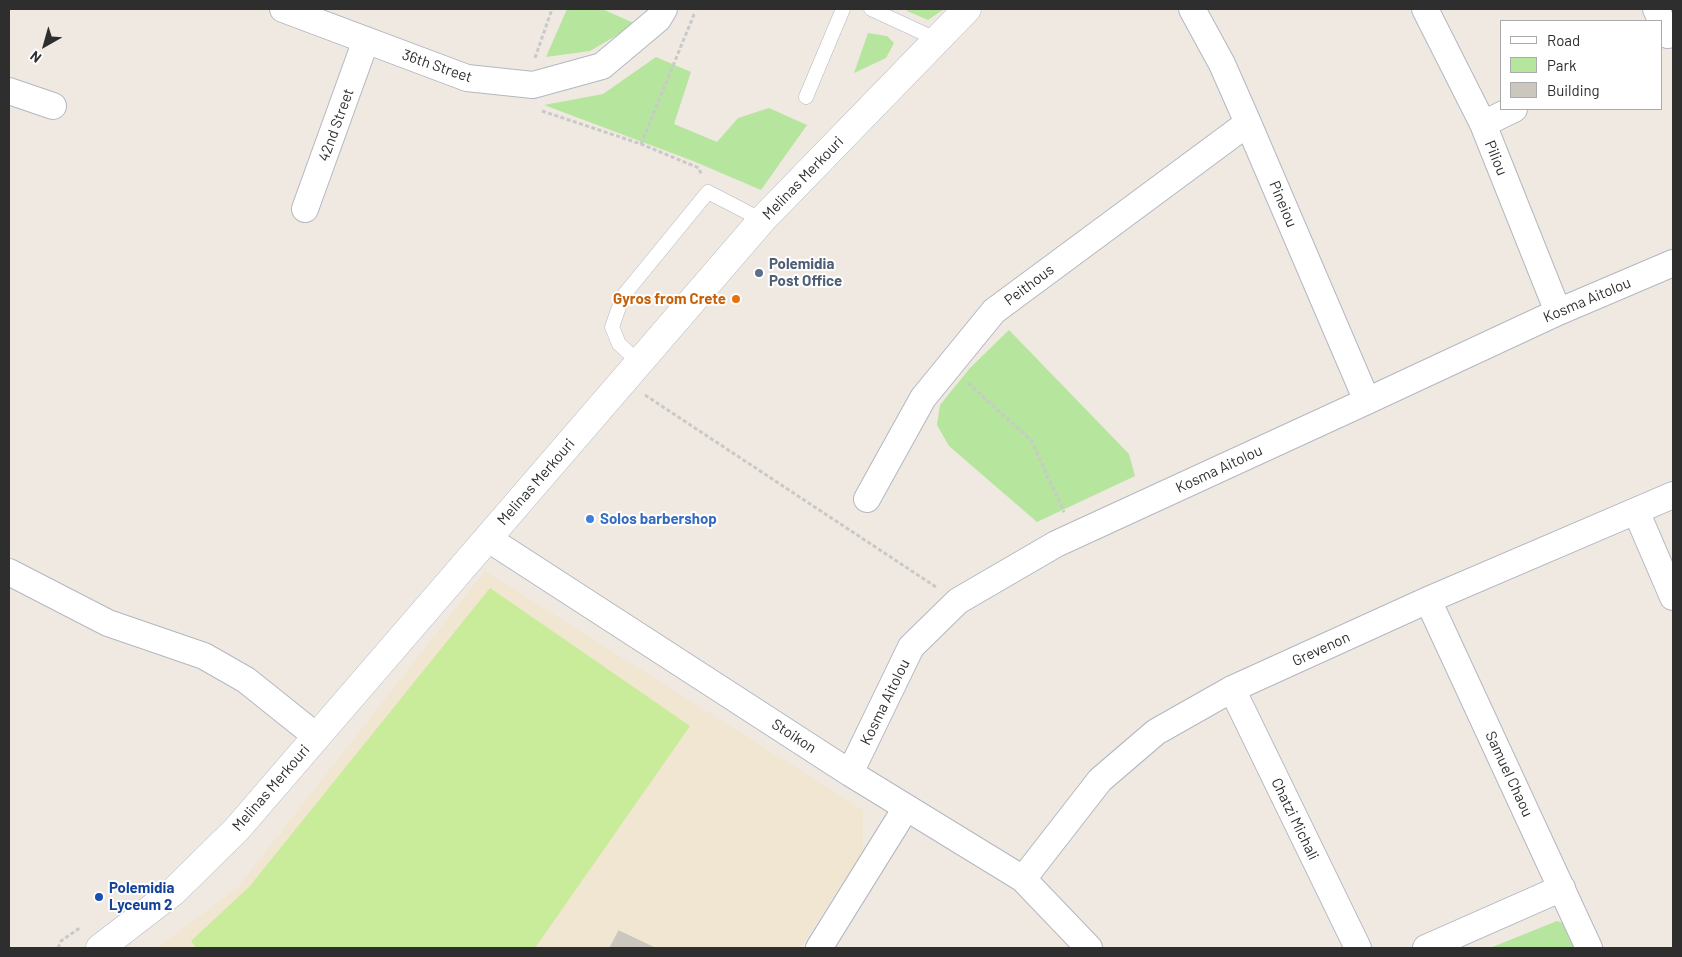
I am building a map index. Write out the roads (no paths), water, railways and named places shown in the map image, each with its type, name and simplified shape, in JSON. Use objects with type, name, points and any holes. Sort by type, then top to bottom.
[{"type":"main road","name":"Melinas Merkouri","points":[[100,948],[179,886],[237,829],[762,220],[966,9]]},
{"type":"street","name":"36th Street","points":[[283,9],[467,78],[533,85],[602,66],[658,20],[664,9]]},
{"type":"street","name":"Pineiou","points":[[1192,9],[1222,64],[1368,401]]},
{"type":"street","name":"Piliou","points":[[1425,9],[1483,124],[1558,312]]},
{"type":"street","points":[[1662,24],[1667,36]]},
{"type":"street","name":"42nd Street","points":[[306,209],[366,40]]},
{"type":"street","points":[[9,92],[53,106]]},
{"type":"street","points":[[1483,124],[1512,110]]},
{"type":"street","name":"Peithous","points":[[867,499],[923,398],[994,312],[1248,122]]},
{"type":"street","name":"Kosma Aitolou","points":[[850,773],[911,647],[958,601],[1056,544],[1558,312],[1673,264]]},
{"type":"street","name":"Grevenon","points":[[1024,879],[1100,780],[1156,732],[1232,689],[1428,600],[1673,495]]},
{"type":"street","points":[[1636,511],[1673,597]]},
{"type":"street","name":"Stoikon","points":[[487,538],[850,773],[1024,879],[1089,948]]},
{"type":"street","points":[[9,572],[108,623],[204,656],[246,680],[316,736]]},
{"type":"street","name":"Samuel Chaou","points":[[1428,600],[1589,948]]},
{"type":"street","name":"Chatzi Michali","points":[[1232,689],[1358,948]]},
{"type":"street","points":[[818,948],[906,808]]},
{"type":"street","points":[[1426,948],[1562,888]]},
{"type":"lane","points":[[806,97],[843,9]]},
{"type":"lane","points":[[871,9],[938,40]]},
{"type":"lane","points":[[632,372],[612,327],[623,296],[708,192],[762,220]]},
{"type":"place","name":"Polemidia Post Office","points":[[759,273]]},
{"type":"place","name":"Gyros from Crete","points":[[736,299]]},
{"type":"place","name":"Solos barbershop","points":[[590,519]]},
{"type":"place","name":"Polemidia Lyceum 2","points":[[99,897]]}]
